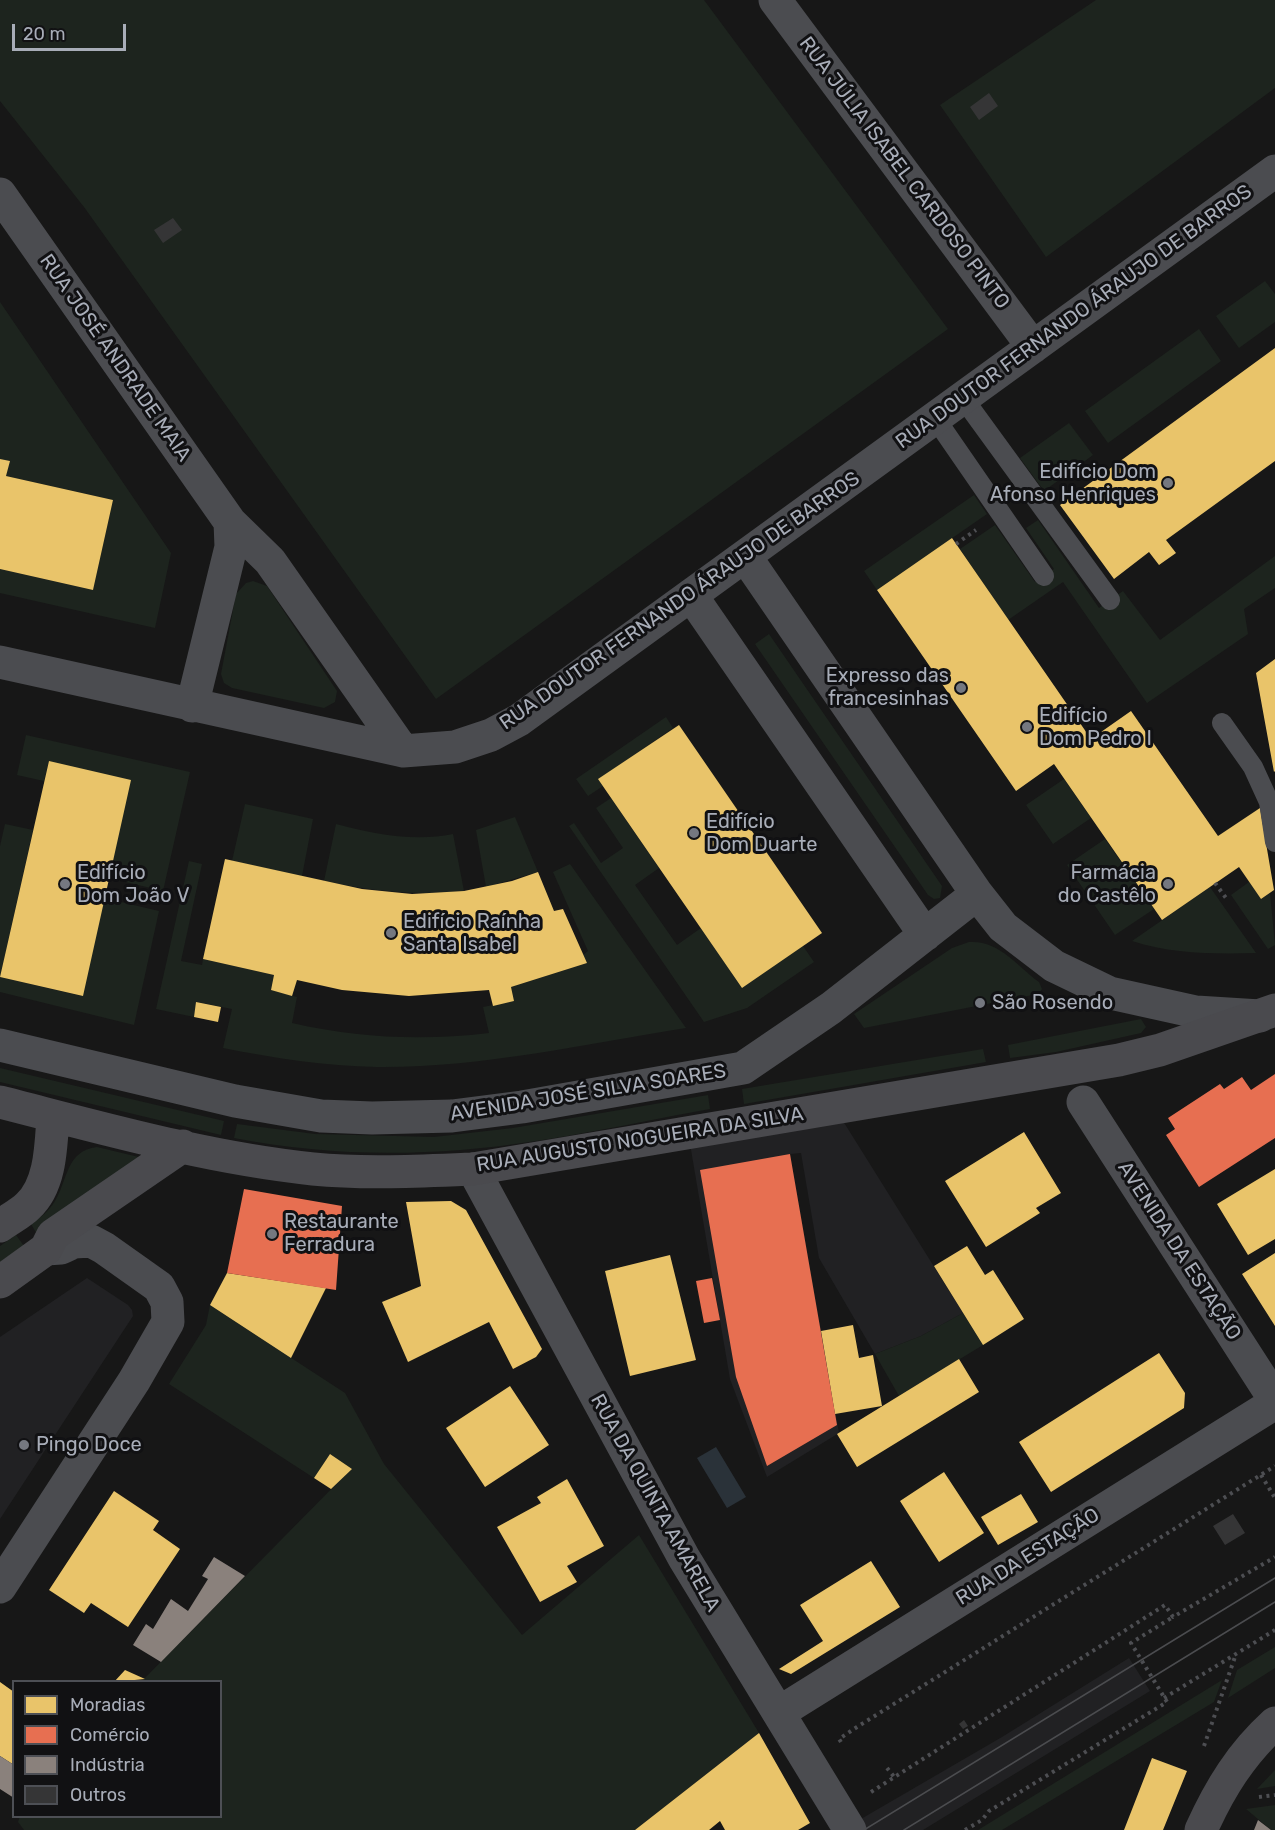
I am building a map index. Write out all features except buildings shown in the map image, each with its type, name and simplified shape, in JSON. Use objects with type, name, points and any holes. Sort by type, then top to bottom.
[{"type":"main road","name":"RUA AUGUSTO NOGUEIRA DA SILVA","points":[[0,1102],[183,1146],[313,1169],[387,1172],[472,1169],[1119,1060],[1160,1050],[1268,1013]]},
{"type":"main road","points":[[0,1226],[28,1206],[43,1186],[52,1143],[53,1116]]},
{"type":"main road","points":[[0,1282],[46,1249],[53,1235],[183,1146]]},
{"type":"main road","points":[[1201,1830],[1227,1777],[1250,1748],[1275,1723]]},
{"type":"street","name":"RUA JÚLIA ISABEL CARDOSO PINTO","points":[[775,0],[1033,347]]},
{"type":"street","name":"RUA DOUTOR FERNANDO ÁRAUJO DE BARROS","points":[[0,662],[403,751],[455,747],[490,735],[519,720],[1033,347],[1271,182]]},
{"type":"street","name":"RUA JOSÉ ANDRADE MAIA","points":[[0,194],[230,522],[270,561],[403,751]]},
{"type":"street","points":[[192,706],[231,547],[230,522]]},
{"type":"street","points":[[745,556],[977,894],[1003,927],[1054,966],[1110,993],[1196,1012],[1268,1013]]},
{"type":"street","points":[[691,595],[925,935]]},
{"type":"street","name":"AVENIDA JOSÉ SILVA SOARES","points":[[0,1045],[276,1110],[372,1118],[452,1116],[543,1104],[743,1068],[831,1008],[977,894]]},
{"type":"street","name":"AVENIDA DA ESTAÇÃO","points":[[1083,1102],[1275,1401]]},
{"type":"street","name":"RUA DA QUINTA AMARELA","points":[[472,1169],[678,1548],[850,1830]]},
{"type":"street","points":[[0,1587],[134,1381],[168,1322],[167,1302],[159,1287],[104,1248],[91,1241],[74,1242],[61,1248],[46,1249]]},
{"type":"street","name":"RUA DA ESTAÇÃO","points":[[780,1712],[1275,1401]]},
{"type":"lane","points":[[963,398],[1110,600]]},
{"type":"lane","points":[[935,418],[1044,576]]},
{"type":"lane","points":[[1222,723],[1253,767],[1265,793],[1275,842]]},
{"type":"path","points":[[956,544],[982,526]]},
{"type":"path","points":[[1215,884],[1226,898]]},
{"type":"path","points":[[839,1738],[1275,1466]]},
{"type":"path","points":[[1261,1475],[1275,1498]]},
{"type":"path","points":[[965,1830],[982,1821],[989,1811],[1167,1702],[1131,1643],[1275,1557]]},
{"type":"path","points":[[869,1789],[872,1793],[1165,1605],[1173,1617]]},
{"type":"path","points":[[1164,1698],[1275,1630]]},
{"type":"path","points":[[1201,1753],[1216,1719],[1236,1654]]},
{"type":"path","points":[[887,1767],[895,1778]]},
{"type":"shaded area","points":[[0,0],[704,0],[948,329],[436,699],[84,207],[0,101]]},
{"type":"shaded area","points":[[1096,0],[1275,0],[1275,88],[1046,257],[940,105]]},
{"type":"shaded area","points":[[1265,281],[1275,294],[1275,322],[1239,348],[1216,316]]},
{"type":"shaded area","points":[[0,302],[171,553],[155,628],[0,593],[0,569],[93,590],[113,500],[6,476],[9,461],[0,459]]},
{"type":"shaded area","points":[[1199,329],[1221,361],[1108,443],[1085,411]]},
{"type":"shaded area","points":[[1069,423],[1093,455],[1044,491],[1020,458]]},
{"type":"shaded area","points":[[974,495],[987,514],[877,590],[864,571]]},
{"type":"shaded area","points":[[1038,520],[1099,608],[1123,591],[1160,640],[1275,556],[1275,588],[1244,609],[1248,634],[1147,703],[1063,582],[1008,620],[960,549],[995,525],[1035,582],[1054,569],[1026,528]]},
{"type":"shaded area","points":[[253,581],[267,586],[337,691],[335,702],[324,708],[232,688],[224,683],[221,674],[236,594],[246,583]]},
{"type":"shaded area","points":[[769,634],[942,886],[940,898],[934,899],[928,895],[755,644]]},
{"type":"shaded area","points":[[666,717],[673,728],[599,779],[603,786],[588,796],[576,779]]},
{"type":"shaded area","points":[[26,735],[190,772],[163,891],[109,878],[49,761],[44,781],[17,775]]},
{"type":"shaded area","points":[[1064,779],[1091,818],[1053,844],[1026,805]]},
{"type":"shaded area","points":[[611,798],[659,868],[635,885],[677,945],[701,928],[742,988],[803,946],[814,962],[747,1008],[704,1022],[569,826],[574,823],[601,863],[623,848],[596,808]]},
{"type":"shaded area","points":[[245,804],[313,819],[302,876],[232,861]]},
{"type":"shaded area","points":[[515,817],[538,872],[486,887],[476,830]]},
{"type":"shaded area","points":[[5,824],[33,830],[0,977],[0,846]]},
{"type":"shaded area","points":[[336,824],[394,836],[424,837],[453,834],[464,891],[393,892],[324,881]]},
{"type":"shaded area","points":[[1105,839],[1154,909],[1115,935],[1067,865]]},
{"type":"shaded area","points":[[189,861],[202,864],[181,961],[202,965],[203,959],[274,975],[271,990],[297,997],[292,1023],[341,1032],[390,1037],[439,1037],[489,1033],[483,1007],[514,1001],[511,987],[587,963],[583,955],[588,951],[553,872],[570,864],[686,1028],[532,1054],[454,1064],[416,1066],[377,1067],[319,1063],[223,1048],[232,1009],[197,1002],[194,1017],[156,1009]]},
{"type":"shaded area","points":[[1249,882],[1261,899],[1270,893],[1275,945],[1268,949],[1231,895]]},
{"type":"shaded area","points":[[1210,887],[1256,953],[1178,951],[1132,941]]},
{"type":"shaded area","points":[[104,898],[159,911],[134,1025],[0,992],[0,977],[82,996]]},
{"type":"shaded area","points":[[969,942],[980,942],[998,949],[1039,982],[1042,989],[1038,994],[864,1028],[854,1014],[952,948]]},
{"type":"shaded area","points":[[1141,1019],[1146,1027],[1141,1033],[1056,1052],[1010,1058],[1008,1045]]},
{"type":"shaded area","points":[[983,1049],[986,1062],[744,1104],[742,1089]]},
{"type":"shaded area","points":[[0,1068],[224,1121],[221,1135],[0,1082]]},
{"type":"shaded area","points":[[708,1095],[710,1109],[533,1142],[461,1150],[401,1153],[353,1152],[281,1146],[234,1138],[237,1124],[315,1134],[434,1137],[513,1128]]},
{"type":"shaded area","points":[[838,1113],[963,1313],[921,1336],[875,1354],[819,1258],[801,1153],[790,1154],[839,1433],[767,1477],[730,1379],[689,1138]]},
{"type":"shaded area","points":[[97,1147],[147,1159],[38,1236],[31,1224],[53,1205],[69,1167],[79,1154]]},
{"type":"shaded area","points":[[16,1235],[24,1246],[0,1262],[0,1246]]},
{"type":"shaded area","name":"Pingo Doce","points":[[87,1278],[128,1305],[133,1316],[0,1519],[0,1337]]},
{"type":"shaded area","points":[[210,1305],[345,1393],[384,1464],[522,1635],[639,1535],[759,1733],[635,1830],[24,1830],[18,1822],[19,1818],[222,1818],[222,1680],[143,1680],[351,1469],[330,1454],[314,1478],[169,1384],[206,1325]]},
{"type":"shaded area","points":[[963,1313],[983,1345],[899,1396],[875,1354],[921,1336]]},
{"type":"shaded area","points":[[716,1447],[746,1497],[727,1508],[697,1458]]},
{"type":"shaded area","points":[[1275,1647],[1275,1668],[1228,1698],[1237,1670]]},
{"type":"shaded area","points":[[1129,1658],[1150,1691],[923,1830],[842,1830],[1002,1737]]},
{"type":"shaded area","points":[[1222,1680],[1214,1702],[1002,1830],[978,1830]]},
{"type":"shaded area","points":[[1275,1770],[1275,1786],[1257,1789]]},
{"type":"shaded area","points":[[1275,1805],[1275,1830],[1271,1830],[1246,1809]]},
{"type":"tram line","points":[[864,1830],[1275,1578]]},
{"type":"tram line","points":[[904,1830],[1275,1602]]},
{"type":"place","name":"Edifício Dom Afonso Henriques","points":[[1168,483]]},
{"type":"place","name":"Expresso das francesinhas","points":[[961,688]]},
{"type":"place","name":"Edifício Dom Pedro I","points":[[1027,727]]},
{"type":"place","name":"Edifício Dom Duarte","points":[[694,833]]},
{"type":"place","name":"Edifício Dom João V","points":[[65,884]]},
{"type":"place","name":"Farmácia do Castêlo","points":[[1168,884]]},
{"type":"place","name":"Edifício Raínha Santa Isabel","points":[[391,933]]},
{"type":"place","name":"São Rosendo","points":[[980,1003]]},
{"type":"place","name":"Restaurante Ferradura","points":[[272,1234]]},
{"type":"place","name":"Pingo Doce","points":[[24,1445]]}]
